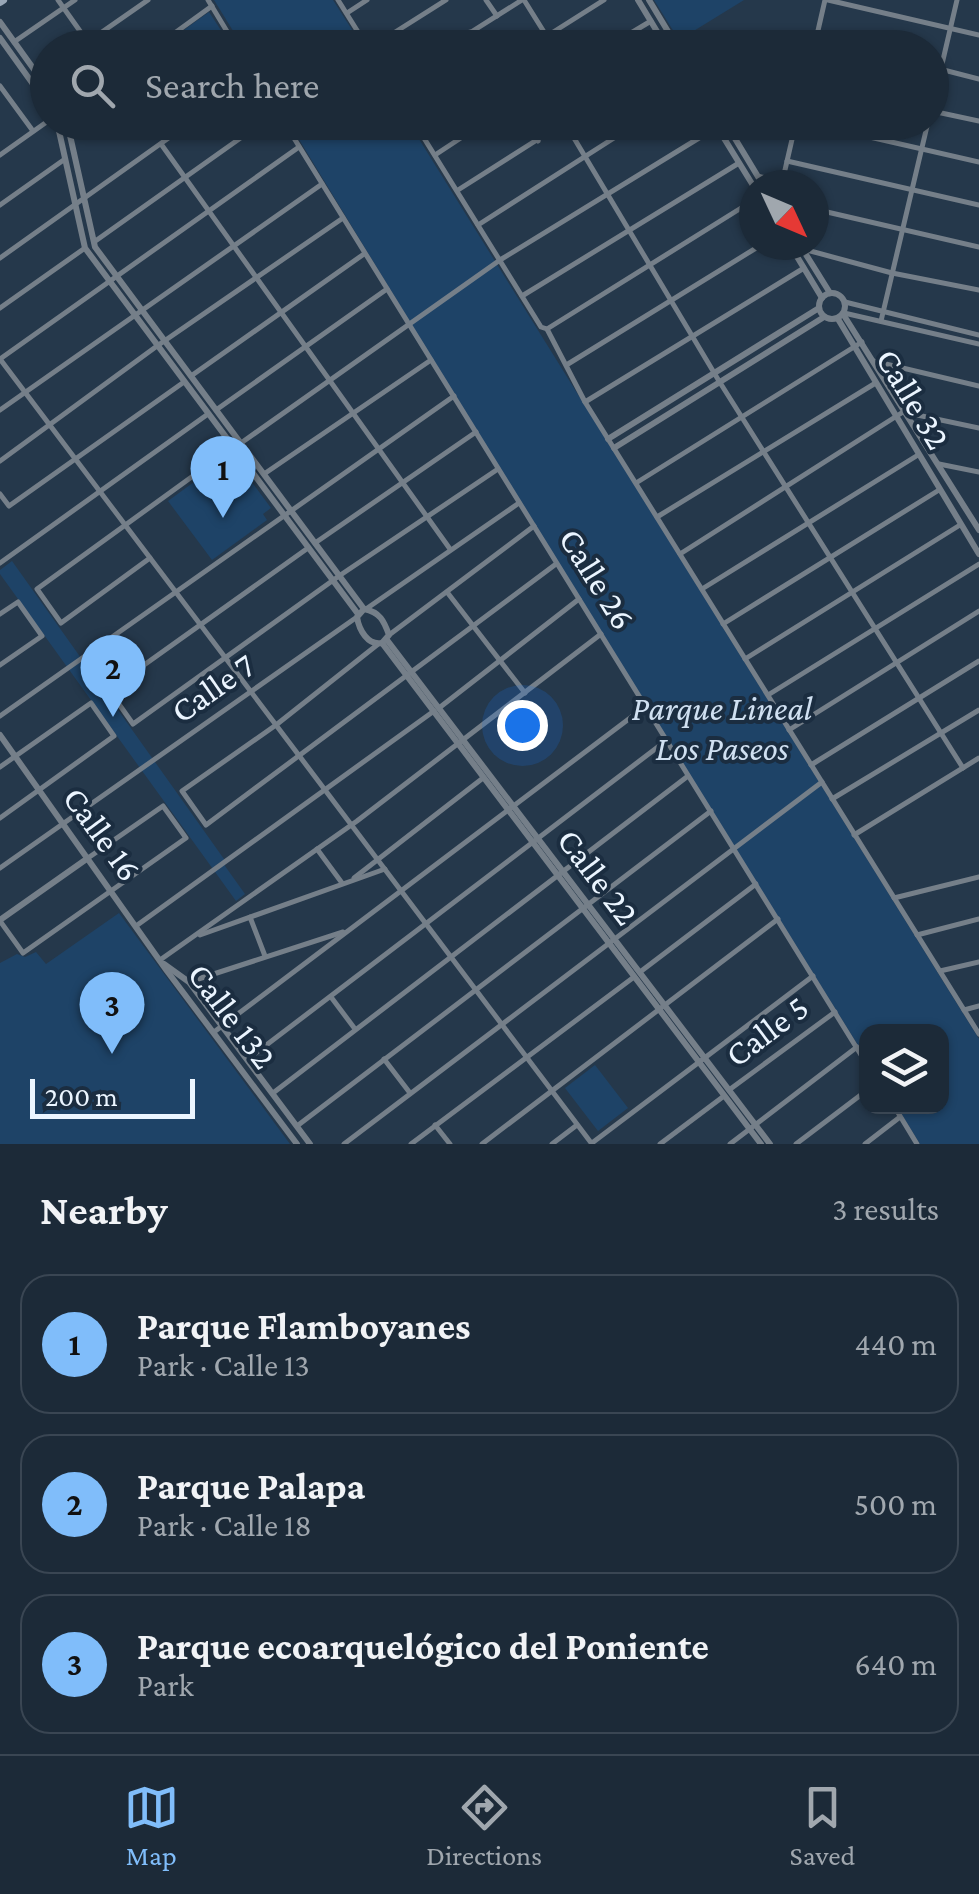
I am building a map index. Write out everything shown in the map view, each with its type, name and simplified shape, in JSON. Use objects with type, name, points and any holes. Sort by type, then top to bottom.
[{"type":"street","points":[[58,0],[79,30]]},
{"type":"street","points":[[32,30],[75,0]]},
{"type":"street","points":[[109,30],[148,0]]},
{"type":"street","points":[[338,0],[357,30]]},
{"type":"street","points":[[346,13],[368,0]]},
{"type":"street","points":[[398,30],[446,0]]},
{"type":"street","points":[[486,0],[497,16]]},
{"type":"street","points":[[473,30],[523,0],[543,30]]},
{"type":"street","points":[[556,30],[604,0]]},
{"type":"street","points":[[638,0],[657,30]]},
{"type":"street","points":[[649,0],[667,30]]},
{"type":"street","points":[[818,30],[826,0],[979,35]]},
{"type":"street","points":[[949,32],[957,0]]},
{"type":"street","points":[[176,30],[210,3],[226,30]]},
{"type":"street","points":[[636,30],[651,21]]},
{"type":"street","points":[[0,22],[30,65]]},
{"type":"street","points":[[14,42],[30,31]]},
{"type":"street","points":[[0,38],[30,80]]},
{"type":"street","points":[[949,72],[979,78]]},
{"type":"street","points":[[0,86],[30,126]]},
{"type":"street","points":[[0,104],[8,99]]},
{"type":"street","points":[[949,113],[979,121]]},
{"type":"street","points":[[0,155],[30,134]]},
{"type":"street","points":[[61,140],[74,205],[89,246],[361,613],[364,634],[384,641]]},
{"type":"street","points":[[71,140],[89,246]]},
{"type":"street","points":[[0,258],[166,140]]},
{"type":"street","points":[[0,308],[238,140]]},
{"type":"street","name":"Calle 26","points":[[294,140],[859,1051]]},
{"type":"street","points":[[425,140],[522,296],[547,329],[585,402],[979,1034]]},
{"type":"street","points":[[435,155],[458,140]]},
{"type":"street","points":[[575,140],[785,488],[963,768]]},
{"type":"street","points":[[478,225],[610,140]]},
{"type":"street","points":[[150,558],[61,623],[37,588],[500,260],[693,140]]},
{"type":"street","points":[[727,140],[743,170]]},
{"type":"street","points":[[731,140],[753,170]]},
{"type":"street","points":[[785,170],[792,140]]},
{"type":"street","points":[[880,140],[979,162]]},
{"type":"street","points":[[881,321],[924,140]]},
{"type":"street","points":[[457,191],[538,141]]},
{"type":"street","points":[[161,144],[450,549]]},
{"type":"street","points":[[299,148],[0,359],[592,1143],[813,976]]},
{"type":"street","points":[[0,205],[65,159]]},
{"type":"street","points":[[787,161],[979,205]]},
{"type":"street","points":[[522,296],[739,163]]},
{"type":"street","points":[[0,410],[322,184]]},
{"type":"street","points":[[547,329],[739,209]]},
{"type":"street","points":[[829,213],[979,247]]},
{"type":"street","points":[[0,461],[343,218]]},
{"type":"street","points":[[0,494],[8,506],[365,253]]},
{"type":"street","points":[[829,254],[979,290]]},
{"type":"street","points":[[567,365],[739,259]]},
{"type":"street","points":[[799,260],[826,296]]},
{"type":"street","points":[[808,260],[826,296]]},
{"type":"street","points":[[585,402],[804,268]]},
{"type":"street","points":[[0,563],[387,289]]},
{"type":"street","points":[[826,296],[839,295],[845,302],[979,335]]},
{"type":"street","points":[[608,439],[819,308],[826,296]]},
{"type":"street","points":[[841,315],[845,302]]},
{"type":"street","points":[[819,308],[824,317]]},
{"type":"street","points":[[614,448],[824,317],[841,315],[881,321],[979,344]]},
{"type":"street","name":"Calle 32","points":[[841,315],[862,342],[979,530]]},
{"type":"street","name":"Calle 32","points":[[841,315],[874,384],[979,554]]},
{"type":"street","points":[[636,483],[862,342]]},
{"type":"street","points":[[264,474],[431,360]]},
{"type":"street","points":[[873,360],[979,386]]},
{"type":"street","points":[[657,517],[874,384]]},
{"type":"street","points":[[0,716],[454,396]]},
{"type":"street","points":[[680,554],[903,412],[979,428]]},
{"type":"street","points":[[476,432],[109,690],[133,724],[336,578],[499,469]]},
{"type":"street","points":[[237,445],[264,474],[288,513]]},
{"type":"street","points":[[702,589],[918,455]]},
{"type":"street","points":[[938,464],[979,472]]},
{"type":"street","points":[[723,624],[939,490]]},
{"type":"street","name":"Calle 7","points":[[0,868],[520,502]]},
{"type":"street","points":[[745,659],[960,524]]},
{"type":"street","points":[[534,526],[276,725],[182,791],[206,825],[558,564]]},
{"type":"street","points":[[768,695],[979,564]]},
{"type":"street","points":[[447,592],[524,692]]},
{"type":"street","points":[[136,926],[436,710],[580,599]]},
{"type":"street","points":[[0,614],[18,602],[42,636],[0,665]]},
{"type":"street","points":[[789,730],[979,611]]},
{"type":"street","points":[[361,613],[382,618],[384,641]]},
{"type":"street","points":[[161,961],[352,824],[601,634]]},
{"type":"street","name":"Calle 22","points":[[384,641],[753,1128],[770,1144]]},
{"type":"street","points":[[811,765],[979,661]]},
{"type":"street","points":[[0,767],[91,703],[114,736],[0,818]]},
{"type":"street","points":[[214,1032],[646,706]]},
{"type":"street","points":[[832,799],[979,710]]},
{"type":"street","name":"Calle 16","points":[[0,734],[161,961]]},
{"type":"street","points":[[248,1059],[667,740]]},
{"type":"street","name":"Calle 22","points":[[461,742],[484,778],[511,808]]},
{"type":"street","points":[[854,835],[979,758]]},
{"type":"street","points":[[273,1092],[689,776]]},
{"type":"street","points":[[352,880],[484,778]]},
{"type":"street","points":[[344,1144],[822,782]]},
{"type":"street","points":[[164,806],[186,838],[111,890],[23,954],[0,921],[164,806]]},
{"type":"street","points":[[297,1126],[711,811]]},
{"type":"street","points":[[317,849],[343,883]]},
{"type":"street","points":[[197,936],[385,869]]},
{"type":"street","points":[[894,898],[979,877]]},
{"type":"street","points":[[411,1144],[756,884]]},
{"type":"street","points":[[250,918],[266,957]]},
{"type":"street","points":[[917,935],[979,918]]},
{"type":"street","points":[[482,1144],[778,919]]},
{"type":"street","points":[[189,982],[346,931]]},
{"type":"street","points":[[300,945],[308,960]]},
{"type":"street","name":"Calle 132","points":[[161,961],[189,982],[310,1144]]},
{"type":"street","name":"Calle 132","points":[[161,961],[297,1144]]},
{"type":"street","points":[[940,971],[979,962]]},
{"type":"street","points":[[331,997],[356,1030]]},
{"type":"street","points":[[964,1010],[979,1006]]},
{"type":"street","name":"Calle 5","points":[[660,1144],[835,1012]]},
{"type":"street","points":[[730,1144],[857,1047]]},
{"type":"street","points":[[384,1060],[411,1094]]},
{"type":"street","points":[[796,1144],[859,1096]]},
{"type":"street","points":[[864,1144],[900,1116],[917,1144]]},
{"type":"street","points":[[552,1144],[578,1124]]},
{"type":"street","points":[[436,1125],[450,1144]]},
{"type":"street","name":"Calle 22","points":[[753,1128],[760,1144]]},
{"type":"green space","points":[[214,0],[333,0],[352,30],[233,30]]},
{"type":"green space","points":[[654,0],[744,0],[695,30],[673,30]]},
{"type":"green space","points":[[209,12],[221,30],[184,30]]},
{"type":"green space","name":"Parque Lineal Los Paseos","points":[[299,140],[420,140],[979,1039],[979,1144],[920,1144],[901,1114],[949,1114],[949,1024],[859,1024],[859,1047],[534,526]]},
{"type":"green space","points":[[198,479],[218,505],[251,481],[271,508],[263,514],[267,520],[212,560],[168,501]]},
{"type":"green space","points":[[12,561],[224,859],[245,894],[236,901],[0,574]]},
{"type":"green space","points":[[119,913],[290,1144],[0,1144],[0,963],[17,954],[25,957],[36,952],[46,964]]},
{"type":"green space","points":[[595,1065],[628,1108],[598,1131],[565,1088]]},
{"type":"place","name":"Parque Flamboyanes","points":[[223,518]]},
{"type":"place","name":"Parque Palapa","points":[[113,717]]},
{"type":"place","name":"Parque ecoarquelógico del Poniente","points":[[112,1054]]}]
